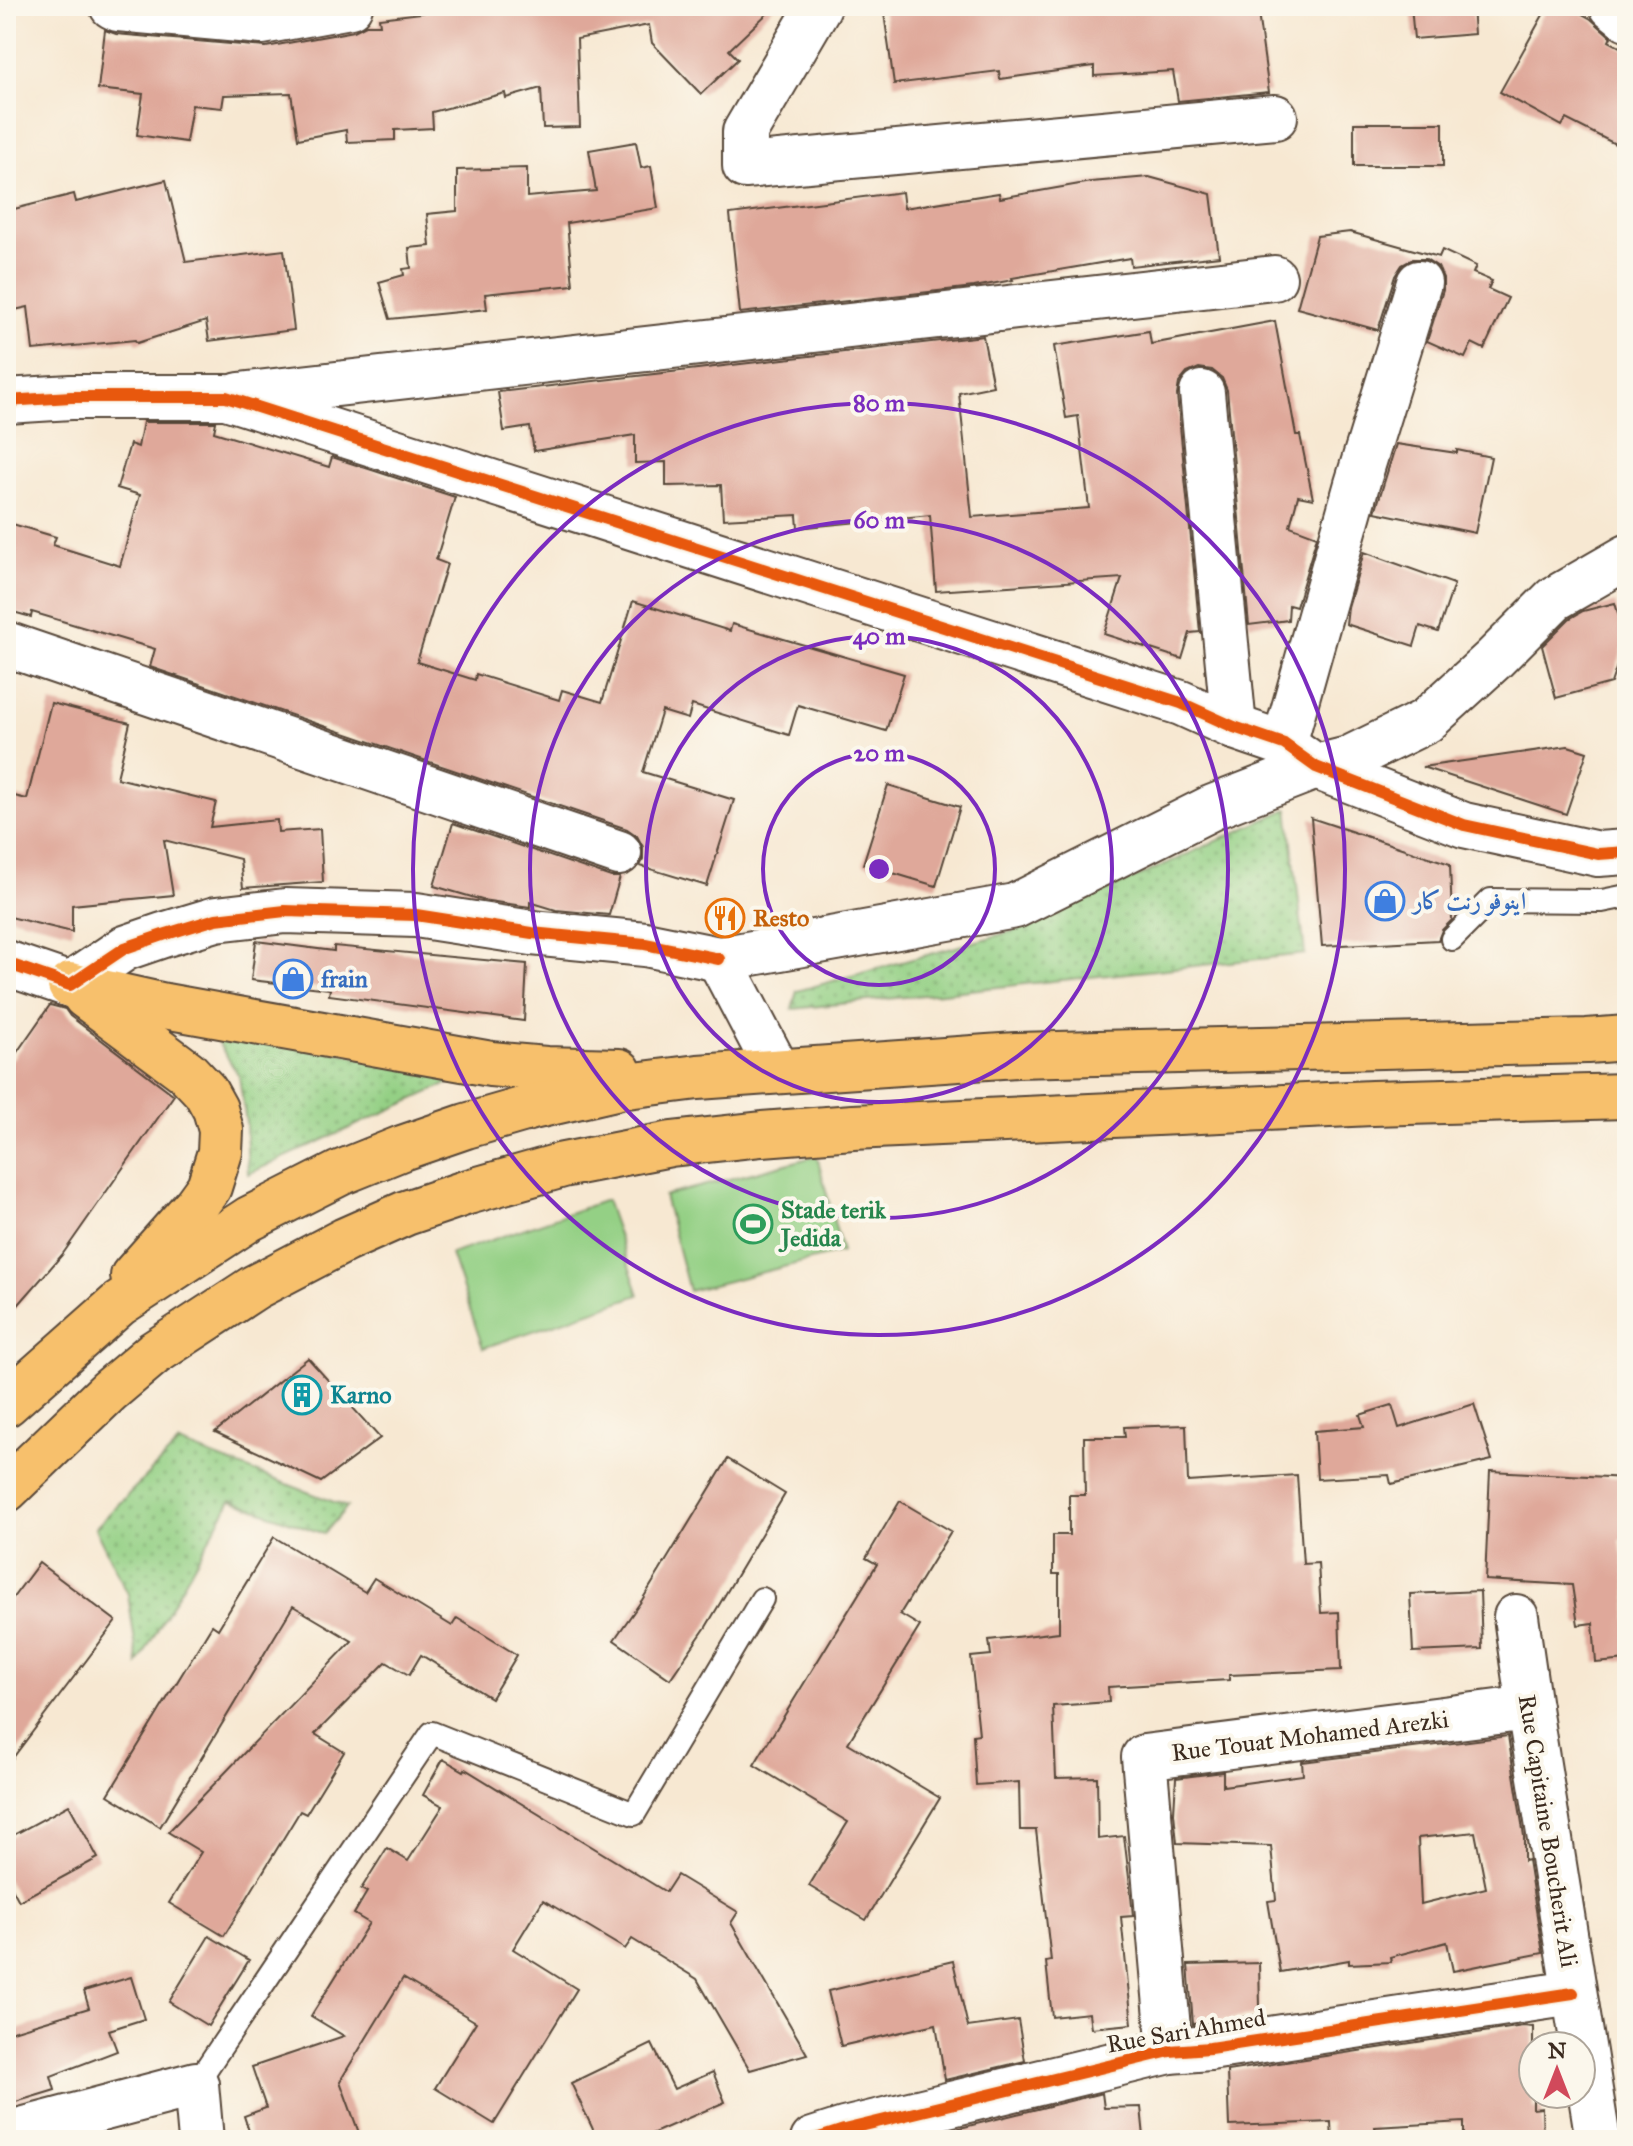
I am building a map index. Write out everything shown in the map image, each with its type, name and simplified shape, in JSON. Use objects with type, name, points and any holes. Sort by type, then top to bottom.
[{"type":"highway","points":[[70,985],[165,1006],[491,1064],[601,1071],[778,1071]]},
{"type":"highway","points":[[70,985],[187,1072],[205,1091],[215,1109],[221,1130],[220,1152],[209,1187],[76,1341]]},
{"type":"highway","points":[[6,1404],[129,1297],[249,1219],[340,1173],[402,1148],[492,1118],[619,1087],[698,1077],[1031,1054],[1627,1038]]},
{"type":"highway","points":[[6,1490],[109,1391],[154,1353],[255,1287],[345,1240],[406,1213],[563,1165],[671,1144],[853,1127],[1357,1103],[1627,1096]]},
{"type":"street","points":[[112,6],[262,22],[350,6]]},
{"type":"street","points":[[819,6],[745,132],[745,166],[1275,117]]},
{"type":"street","points":[[1612,6],[1627,18]]},
{"type":"street","points":[[6,401],[71,397],[226,397],[1274,278]]},
{"type":"street","points":[[1300,756],[1357,484],[1419,283]]},
{"type":"street","points":[[1202,393],[1234,727]]},
{"type":"street","points":[[226,397],[1165,698],[1464,825],[1598,854],[1627,852]]},
{"type":"street","points":[[6,963],[70,985],[125,948],[216,919],[285,911],[416,915],[532,933],[645,944],[719,959],[1015,906],[1213,807],[1300,756],[1348,759],[1426,721],[1554,599],[1627,557]]},
{"type":"street","points":[[6,644],[619,853]]},
{"type":"street","points":[[719,959],[778,1071]]},
{"type":"street","name":"Rue Capitaine Boucherit Ali","points":[[1516,1617],[1598,2140]]},
{"type":"street","name":"Rue Touat Mohamed Arezki","points":[[1170,2051],[1144,1757],[1529,1708]]},
{"type":"street","name":"Rue Sari Ahmed","points":[[831,2137],[1170,2051],[1210,2048],[1573,1993]]},
{"type":"street","points":[[6,2134],[196,2084],[201,2140]]},
{"type":"lane","points":[[1452,939],[1491,900],[1602,901],[1627,896]]},
{"type":"lane","points":[[196,2084],[432,1733],[634,1814],[762,1599]]},
{"type":"green space","points":[[1288,809],[1305,954],[792,1009],[797,991],[1024,928]]},
{"type":"green space","points":[[209,1028],[463,1077],[248,1174],[246,1122],[239,1076]]},
{"type":"green space","name":"Stade terik Jedida","points":[[817,1156],[842,1252],[689,1291],[664,1196]]},
{"type":"green space","points":[[606,1200],[639,1295],[483,1348],[451,1254]]},
{"type":"green space","points":[[179,1443],[347,1507],[324,1534],[231,1500],[138,1664],[128,1594],[95,1528]]},
{"type":"building","points":[[449,6],[775,6],[729,50],[738,59],[701,94],[652,43],[649,25],[577,39],[580,127],[543,128],[541,88],[506,98],[505,93],[432,112],[433,128],[395,130],[395,140],[347,142],[346,130],[298,139],[291,93],[224,95],[222,108],[192,105],[186,142],[137,135],[143,94],[98,89],[105,30],[116,34],[266,47],[354,31],[366,25],[380,25],[379,18]]},
{"type":"building","points":[[883,6],[1257,6],[1269,92],[1178,101],[1173,71],[1094,76],[1094,66],[1000,79],[999,71],[894,84]]},
{"type":"building","points":[[1411,6],[1472,6],[1474,34],[1414,39]]},
{"type":"building","points":[[1548,6],[1568,6],[1591,19],[1611,37],[1609,41],[1627,51],[1627,150],[1566,119],[1562,126],[1500,92]]},
{"type":"building","points":[[1354,123],[1443,123],[1443,166],[1354,166]]},
{"type":"building","points":[[636,142],[641,168],[651,166],[658,208],[567,223],[573,285],[485,294],[487,309],[390,319],[379,282],[404,275],[403,269],[411,268],[409,248],[430,246],[427,214],[457,211],[457,170],[527,168],[527,197],[596,191],[589,150]]},
{"type":"building","points":[[1149,177],[1211,194],[1219,256],[1131,266],[1130,258],[974,287],[740,313],[730,214],[902,192],[904,208],[999,193],[1000,198],[1091,182]]},
{"type":"building","points":[[166,180],[186,262],[284,250],[294,330],[209,341],[206,321],[137,343],[135,340],[33,350],[28,307],[6,312],[6,211],[74,194],[76,202]]},
{"type":"building","points":[[1350,232],[1439,257],[1442,250],[1476,266],[1473,273],[1492,281],[1488,289],[1508,298],[1484,349],[1472,343],[1465,358],[1427,341],[1443,290],[1443,278],[1438,267],[1426,259],[1413,259],[1402,265],[1395,276],[1378,330],[1297,308],[1317,236]]},
{"type":"building","points":[[1275,321],[1296,435],[1300,435],[1313,499],[1298,496],[1290,526],[1317,536],[1296,607],[1289,605],[1288,620],[1249,625],[1227,390],[1222,378],[1212,370],[1199,368],[1187,373],[1179,383],[1177,395],[1200,632],[1190,633],[1182,659],[1104,634],[1122,578],[936,591],[930,515],[798,528],[797,515],[723,519],[721,485],[666,486],[666,462],[635,463],[635,435],[534,451],[530,427],[504,431],[498,392],[983,336],[993,386],[959,393],[972,517],[1089,508],[1078,416],[1066,418],[1054,346],[1149,331],[1151,344]]},
{"type":"building","points":[[143,422],[216,422],[214,432],[329,467],[332,457],[455,497],[436,560],[447,564],[417,662],[475,680],[476,674],[559,700],[562,690],[602,702],[633,601],[730,631],[732,624],[904,674],[886,731],[798,705],[789,735],[692,705],[688,719],[662,711],[643,772],[734,800],[707,886],[640,866],[643,847],[637,836],[627,829],[150,667],[155,649],[32,612],[31,617],[6,610],[6,522],[56,537],[53,545],[120,566],[140,495],[117,488],[130,444],[138,447]]},
{"type":"building","points":[[1396,444],[1491,457],[1475,533],[1375,512]]},
{"type":"building","points":[[1364,552],[1454,584],[1438,632],[1420,626],[1414,646],[1346,624]]},
{"type":"building","points":[[1615,603],[1626,640],[1611,683],[1556,698],[1542,646],[1569,619],[1583,611]]},
{"type":"building","points":[[51,703],[130,723],[117,778],[216,802],[210,827],[277,820],[278,832],[320,829],[323,882],[243,888],[240,859],[164,840],[173,895],[72,905],[72,932],[6,916],[6,794],[27,799]]},
{"type":"building","points":[[1568,746],[1587,752],[1566,814],[1422,767]]},
{"type":"building","points":[[888,785],[960,807],[936,886],[863,864]]},
{"type":"building","name":"اينوفو رنت كار","points":[[1311,818],[1450,864],[1452,920],[1442,930],[1438,940],[1322,946]]},
{"type":"building","points":[[453,823],[611,877],[620,877],[609,915],[556,910],[530,902],[530,907],[482,900],[434,886]]},
{"type":"building","points":[[256,941],[334,951],[334,946],[527,964],[524,1021],[329,995],[330,989],[251,980]]},
{"type":"building","points":[[50,1005],[65,1009],[174,1095],[62,1255],[6,1319],[6,1068]]},
{"type":"building","name":"Karno","points":[[308,1358],[380,1438],[321,1482],[215,1432]]},
{"type":"building","points":[[1474,1404],[1492,1460],[1391,1484],[1389,1475],[1317,1479],[1314,1431],[1364,1427],[1360,1415],[1392,1405],[1399,1428]]},
{"type":"building","points":[[1186,1425],[1188,1482],[1297,1475],[1303,1564],[1318,1563],[1321,1613],[1339,1612],[1341,1670],[1229,1675],[1229,1680],[1108,1687],[1109,1702],[1053,1706],[1056,1778],[1097,1777],[1098,1839],[1124,1836],[1130,1886],[1133,1916],[1121,1917],[1132,2024],[1091,2028],[1089,2013],[1052,2017],[1046,1962],[1051,1961],[1036,1830],[1020,1830],[1019,1782],[976,1785],[973,1735],[979,1734],[971,1657],[991,1655],[989,1640],[1059,1632],[1059,1574],[1053,1574],[1053,1535],[1069,1535],[1069,1495],[1085,1495],[1084,1437],[1125,1437],[1124,1427]]},
{"type":"building","points":[[728,1459],[785,1494],[706,1627],[670,1679],[614,1640]]},
{"type":"building","points":[[1490,1471],[1627,1478],[1627,1540],[1620,1540],[1627,1591],[1627,1660],[1596,1663],[1593,1623],[1578,1625],[1572,1585],[1485,1580]]},
{"type":"building","points":[[900,1501],[951,1531],[900,1614],[920,1626],[848,1743],[940,1798],[866,1920],[809,1886],[848,1822],[754,1765],[877,1564],[866,1558]]},
{"type":"building","points":[[274,1537],[365,1592],[374,1578],[452,1626],[457,1618],[517,1655],[491,1698],[421,1655],[409,1675],[386,1662],[315,1734],[344,1752],[306,1814],[300,1811],[224,1936],[169,1903],[201,1852],[168,1832],[352,1641],[293,1606],[160,1827],[108,1795],[212,1625],[218,1629]]},
{"type":"building","points":[[39,1563],[116,1621],[6,1767],[6,1607]]},
{"type":"building","points":[[1480,1591],[1482,1649],[1413,1652],[1410,1594]]},
{"type":"building","points":[[1508,1736],[1524,1836],[1524,1861],[1528,1860],[1543,1953],[1453,1971],[1447,1942],[1390,1957],[1391,1962],[1349,1964],[1349,1960],[1280,1972],[1268,1901],[1276,1900],[1271,1846],[1177,1843],[1174,1813],[1176,1778],[1223,1772],[1223,1786],[1303,1775],[1302,1762]],"holes":[[[1475,1832],[1486,1888],[1421,1904],[1418,1838]]]},
{"type":"building","points":[[443,1759],[465,1769],[666,1892],[677,1875],[738,1912],[731,1923],[807,2054],[750,2070],[697,1979],[632,1939],[625,1949],[543,1900],[513,1949],[577,1989],[494,2124],[435,2088],[476,2022],[403,1978],[340,2081],[359,2133],[339,2140],[252,2140],[244,2116],[266,2108],[252,2067],[344,2036],[311,2016],[369,1923],[354,1914],[367,1892],[361,1889],[387,1848],[408,1861],[443,1806],[423,1795]]},
{"type":"building","points":[[69,1805],[98,1858],[19,1901],[6,1877],[6,1839]]},
{"type":"building","points":[[209,1936],[249,1960],[208,2026],[169,2002]]},
{"type":"building","points":[[953,1961],[968,2027],[1018,2020],[1025,2061],[945,2080],[936,2024],[841,2046],[828,1991]]},
{"type":"building","points":[[1259,1963],[1258,2015],[1193,2024],[1188,1965]]},
{"type":"building","points":[[131,1977],[144,2019],[109,2030],[117,2051],[51,2076],[55,2090],[6,2105],[6,2033],[89,2008],[84,1991]]},
{"type":"building","points":[[1523,2026],[1533,2027],[1533,2030],[1517,2030],[1517,2110],[1542,2110],[1543,2140],[1464,2140],[1464,2122],[1375,2127],[1377,2140],[1332,2140],[1331,2122],[1229,2126],[1227,2071]]},
{"type":"building","points":[[652,2044],[674,2089],[713,2072],[725,2102],[638,2140],[598,2140],[571,2083]]},
{"type":"building","points":[[1102,2093],[1104,2108],[1141,2107],[1144,2137],[1108,2140],[954,2140],[952,2130]]},
{"type":"cycle path","points":[[6,401],[71,397],[226,397],[1181,703],[1234,727],[1284,744],[1316,767],[1464,825],[1598,854],[1627,852]]},
{"type":"cycle path","points":[[6,963],[70,985],[125,948],[216,919],[285,911],[416,915],[532,933],[645,944],[719,959]]},
{"type":"cycle path","points":[[813,2140],[1170,2051],[1210,2048],[1573,1993]]},
{"type":"place","name":"اينوفو رنت كار","points":[[1385,901]]},
{"type":"place","name":"Resto","points":[[725,918]]},
{"type":"place","name":"frain","points":[[293,979]]},
{"type":"place","name":"Stade terik Jedida","points":[[753,1224]]},
{"type":"place","name":"Karno","points":[[302,1395]]}]
